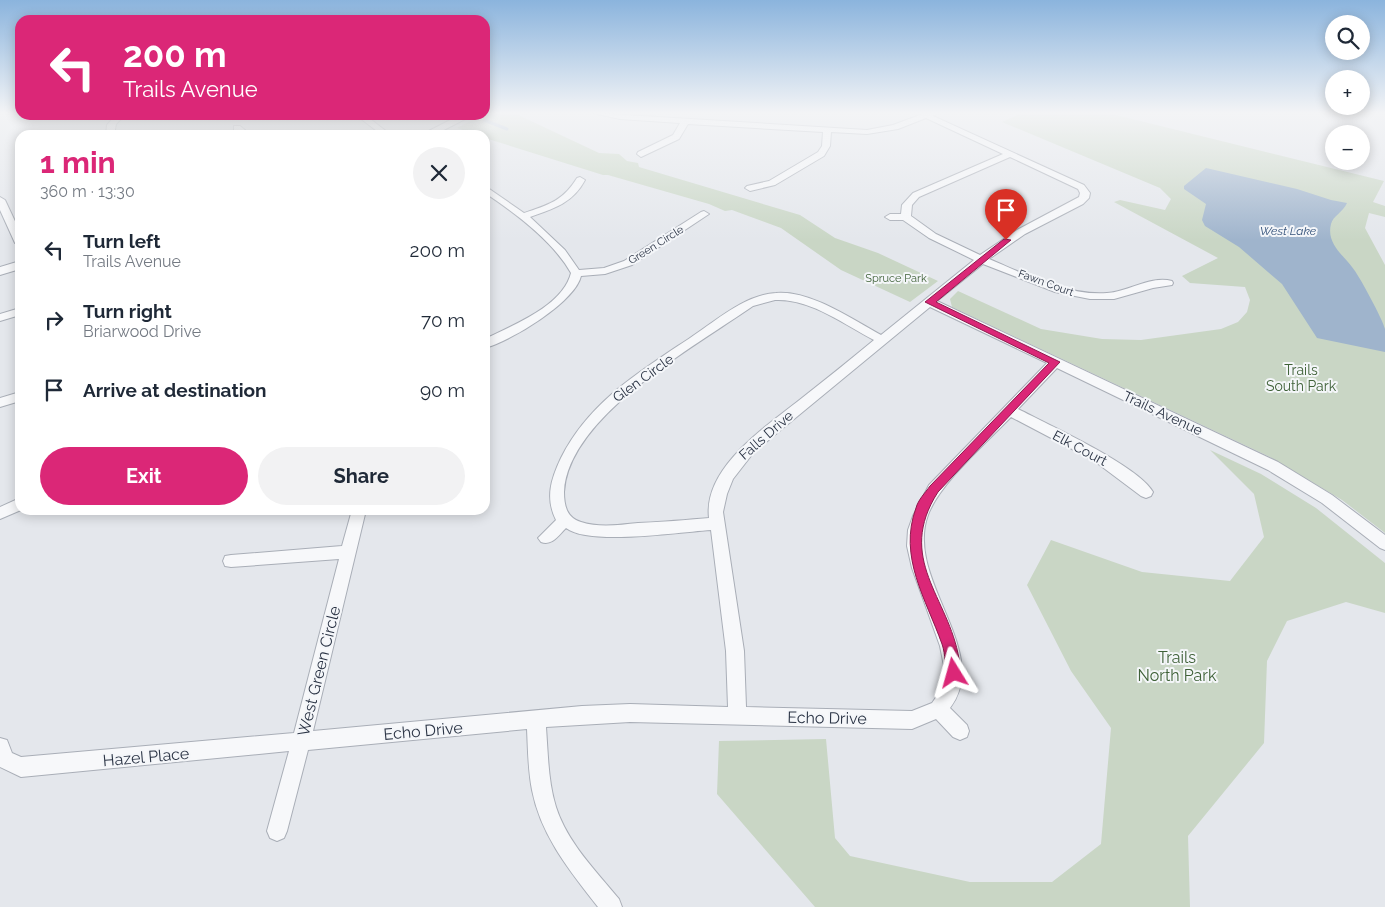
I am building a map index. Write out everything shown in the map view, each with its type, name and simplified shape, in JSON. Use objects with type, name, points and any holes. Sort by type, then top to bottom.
[{"type":"street","points":[[750,188],[772,183],[819,155]]},
{"type":"street","points":[[890,217],[906,217],[907,205],[916,195],[1007,155]]},
{"type":"street","name":"Falls Drive","points":[[737,716],[735,651],[716,524],[720,490],[727,474],[749,448],[983,258],[1021,232],[1080,202],[1088,193],[1072,182],[1013,155]]},
{"type":"street","points":[[522,217],[570,197],[578,188],[580,180]]},
{"type":"street","points":[[490,193],[563,252],[576,272],[576,277],[569,290],[558,302],[490,341]]},
{"type":"street","points":[[0,200],[15,232]]},
{"type":"street","name":"Green Circle","points":[[576,272],[605,270],[628,263],[704,214]]},
{"type":"street","name":"Fawn Court","points":[[906,217],[930,235],[1059,290],[1091,296],[1115,296],[1154,283],[1168,283]]},
{"type":"street","points":[[0,226],[11,223]]},
{"type":"street","points":[[0,271],[15,266]]},
{"type":"street","name":"Glen Circle","points":[[565,520],[556,507],[555,497],[560,473],[578,440],[594,418],[615,396],[632,383],[749,304],[769,297],[779,291],[882,340]]},
{"type":"street","name":"Trails Avenue","points":[[929,302],[1273,466],[1327,499],[1385,544]]},
{"type":"street","points":[[0,318],[15,313]]},
{"type":"street","points":[[960,731],[940,710],[950,696],[954,684],[954,663],[950,647],[919,570],[915,533],[922,507],[934,489],[1055,362]]},
{"type":"street","points":[[0,403],[15,398]]},
{"type":"street","name":"Elk Court","points":[[1009,410],[1100,458],[1124,473],[1146,492]]},
{"type":"street","points":[[0,513],[15,506]]},
{"type":"street","name":"West Green Circle","points":[[277,831],[359,515]]},
{"type":"street","points":[[546,538],[565,520],[574,527],[598,532],[716,524]]},
{"type":"street","points":[[231,561],[348,552]]},
{"type":"street","name":"Echo Drive","points":[[301,742],[630,713],[912,720],[923,718],[940,710]]},
{"type":"street","points":[[536,720],[539,777],[542,795],[556,832],[610,907]]},
{"type":"street","name":"Hazel Place","points":[[0,747],[5,760],[21,767],[301,742]]},
{"type":"green space","name":"Spruce Park","points":[[540,155],[621,155],[627,161],[638,163],[639,167],[800,215],[835,238],[878,253],[938,281],[910,302],[841,270],[781,228],[732,210],[725,211],[709,204],[603,175]]},
{"type":"green space","name":"Trails South Park","points":[[1082,155],[1280,155],[1325,166],[1325,170],[1339,170],[1384,181],[1373,202],[1385,206],[1385,217],[1369,213],[1365,228],[1385,265],[1385,533],[1342,500],[1270,457],[952,307],[950,299],[958,291],[1041,329],[1102,339],[1141,340],[1221,329],[1238,322],[1247,312],[1250,300],[1245,287],[1190,283],[1182,276],[1218,258],[1114,202],[1120,200],[1165,210],[1171,199],[1160,188]]},
{"type":"green space","name":"Trails North Park","points":[[1210,450],[1261,474],[1316,508],[1385,563],[1385,613],[1346,602],[1287,621],[1267,661],[1264,743],[1188,836],[1190,907],[815,907],[717,794],[719,741],[826,739],[835,838],[850,856],[970,882],[1052,882],[1101,844],[1111,728],[1071,671],[1027,585],[1051,540],[1142,572],[1230,581],[1264,537],[1254,494]]},
{"type":"water","name":"West Lake","points":[[1206,168],[1297,189],[1347,203],[1332,221],[1331,237],[1336,248],[1360,279],[1380,317],[1385,329],[1385,352],[1317,338],[1282,284],[1239,247],[1205,226],[1202,220],[1206,204],[1184,189],[1184,186]]},
{"type":"route","points":[[954,673],[954,663],[950,647],[919,570],[917,560],[915,533],[922,507],[934,489],[1055,362],[929,302],[1006,240]]}]
